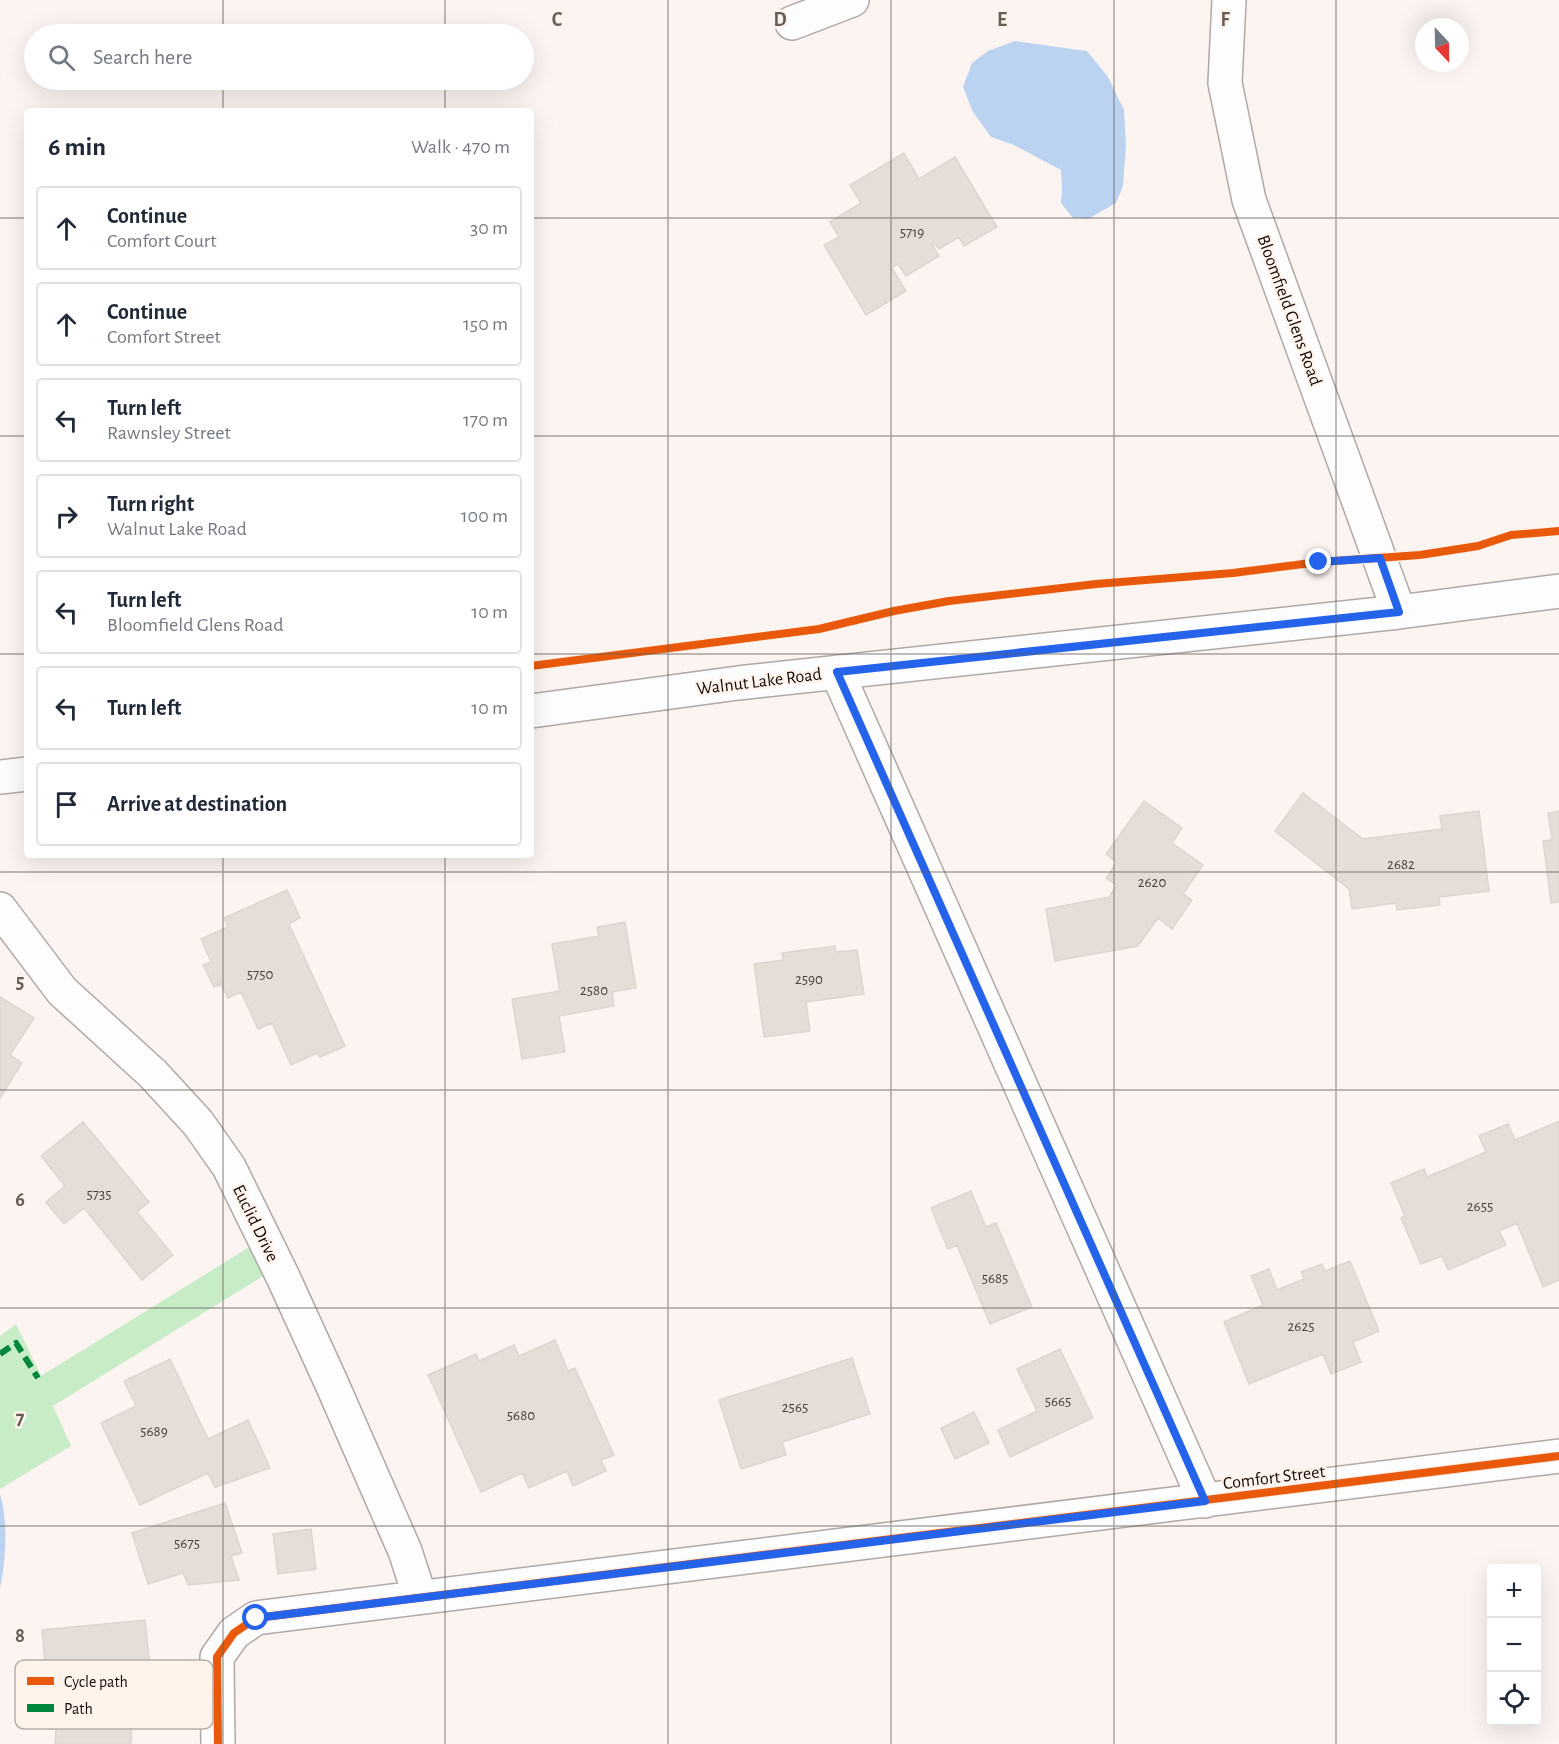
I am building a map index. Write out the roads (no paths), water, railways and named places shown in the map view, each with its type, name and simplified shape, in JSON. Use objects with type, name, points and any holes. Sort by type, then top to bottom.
[{"type":"street","points":[[792,23],[852,0]]},
{"type":"street","name":"Bloomfield Glens Road","points":[[1229,0],[1225,83],[1249,200],[1399,612]]},
{"type":"street","name":"Walnut Lake Road","points":[[534,711],[837,672],[1399,612],[1559,591]]},
{"type":"street","points":[[837,672],[1205,1501]]},
{"type":"street","points":[[0,777],[24,774]]},
{"type":"street","name":"Euclid Drive","points":[[0,909],[62,991],[153,1074],[198,1123],[229,1167],[331,1382],[405,1551],[420,1597]]},
{"type":"street","name":"Comfort Street","points":[[218,1744],[218,1657],[234,1633],[256,1618],[1559,1456]]},
{"type":"water","points":[[1015,41],[1087,51],[1108,77],[1124,110],[1126,145],[1123,186],[1116,203],[1088,219],[1073,218],[1061,203],[1061,170],[1014,145],[991,137],[973,112],[963,87],[972,63],[988,51]]},
{"type":"water","points":[[0,1494],[3,1504],[5,1541],[0,1588]]}]
